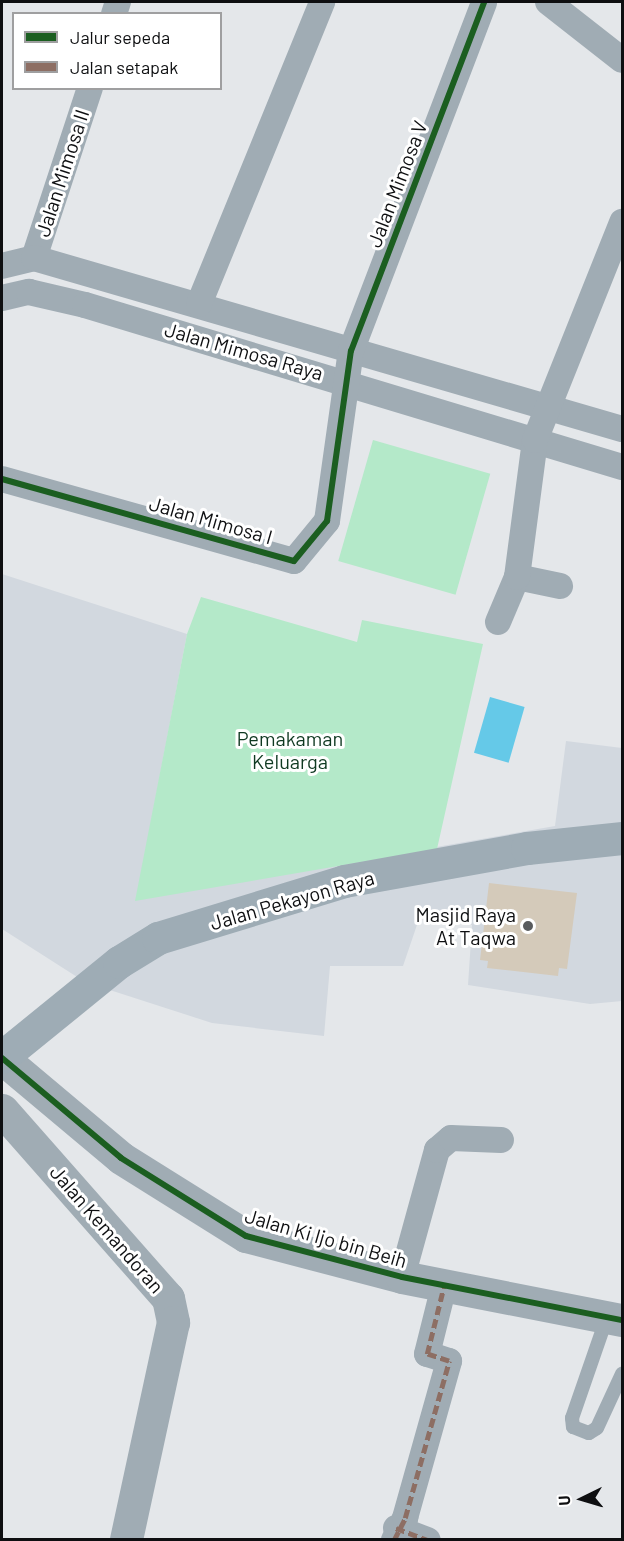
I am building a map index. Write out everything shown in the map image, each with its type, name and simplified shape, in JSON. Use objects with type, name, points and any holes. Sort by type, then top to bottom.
[{"type":"main road","name":"Jalan Pekayon Raya","points":[[2,1058],[119,962],[158,939],[344,881],[527,849],[622,838]]},
{"type":"street","points":[[199,304],[322,2]]},
{"type":"street","name":"Jalan Mimosa V","points":[[346,380],[351,351],[484,2]]},
{"type":"street","points":[[548,2],[622,60]]},
{"type":"street","name":"Jalan Mimosa II","points":[[34,258],[89,90]]},
{"type":"street","points":[[498,622],[517,577],[535,440],[622,222]]},
{"type":"street","points":[[2,266],[34,258],[199,304],[351,351],[622,429]]},
{"type":"street","points":[[85,305],[93,274]]},
{"type":"street","name":"Jalan Mimosa Raya","points":[[2,298],[29,292],[85,305],[346,380],[622,467]]},
{"type":"street","name":"Jalan Mimosa I","points":[[2,479],[294,561],[320,534],[331,507],[346,380]]},
{"type":"street","points":[[517,577],[560,586]]},
{"type":"street","name":"Jalan Ki Ijo bin Beih","points":[[2,1058],[121,1158],[246,1236],[402,1278],[615,1318]]},
{"type":"street","name":"Jalan Kemandoran","points":[[2,1110],[168,1298],[173,1322],[126,1539]]},
{"type":"street","points":[[402,1278],[437,1150],[452,1138],[501,1140]]},
{"type":"street","points":[[428,1539],[395,1534],[405,1518],[449,1361],[427,1354],[444,1286]]},
{"type":"lane","points":[[615,1318],[572,1418],[573,1427],[589,1433],[597,1428],[622,1374]]},
{"type":"shaded area","points":[[2,574],[187,634],[136,900],[555,826],[566,741],[622,748],[622,1001],[590,1004],[468,985],[472,925],[419,919],[403,966],[330,966],[324,1036],[212,1023],[85,982],[2,929]]},
{"type":"green space","points":[[373,440],[490,474],[456,595],[338,561]]},
{"type":"green space","name":"Pemakaman Keluarga","points":[[201,597],[357,642],[362,620],[483,644],[437,849],[135,901],[187,634]]},
{"type":"water","points":[[490,697],[525,707],[509,763],[474,753]]},
{"type":"building","name":"Masjid Raya At Taqwa","points":[[489,883],[577,893],[567,969],[559,968],[558,976],[487,968],[488,961],[480,960]]},
{"type":"marked path","points":[[394,1540],[405,1518],[449,1361],[427,1354],[444,1286]]},
{"type":"marked path","points":[[396,1528],[428,1540]]},
{"type":"cycle path","points":[[2,479],[294,561],[327,521],[351,351],[484,2]]},
{"type":"cycle path","points":[[2,1058],[121,1158],[246,1236],[402,1277],[622,1320]]},
{"type":"place","name":"Masjid Raya At Taqwa","points":[[528,926]]}]
